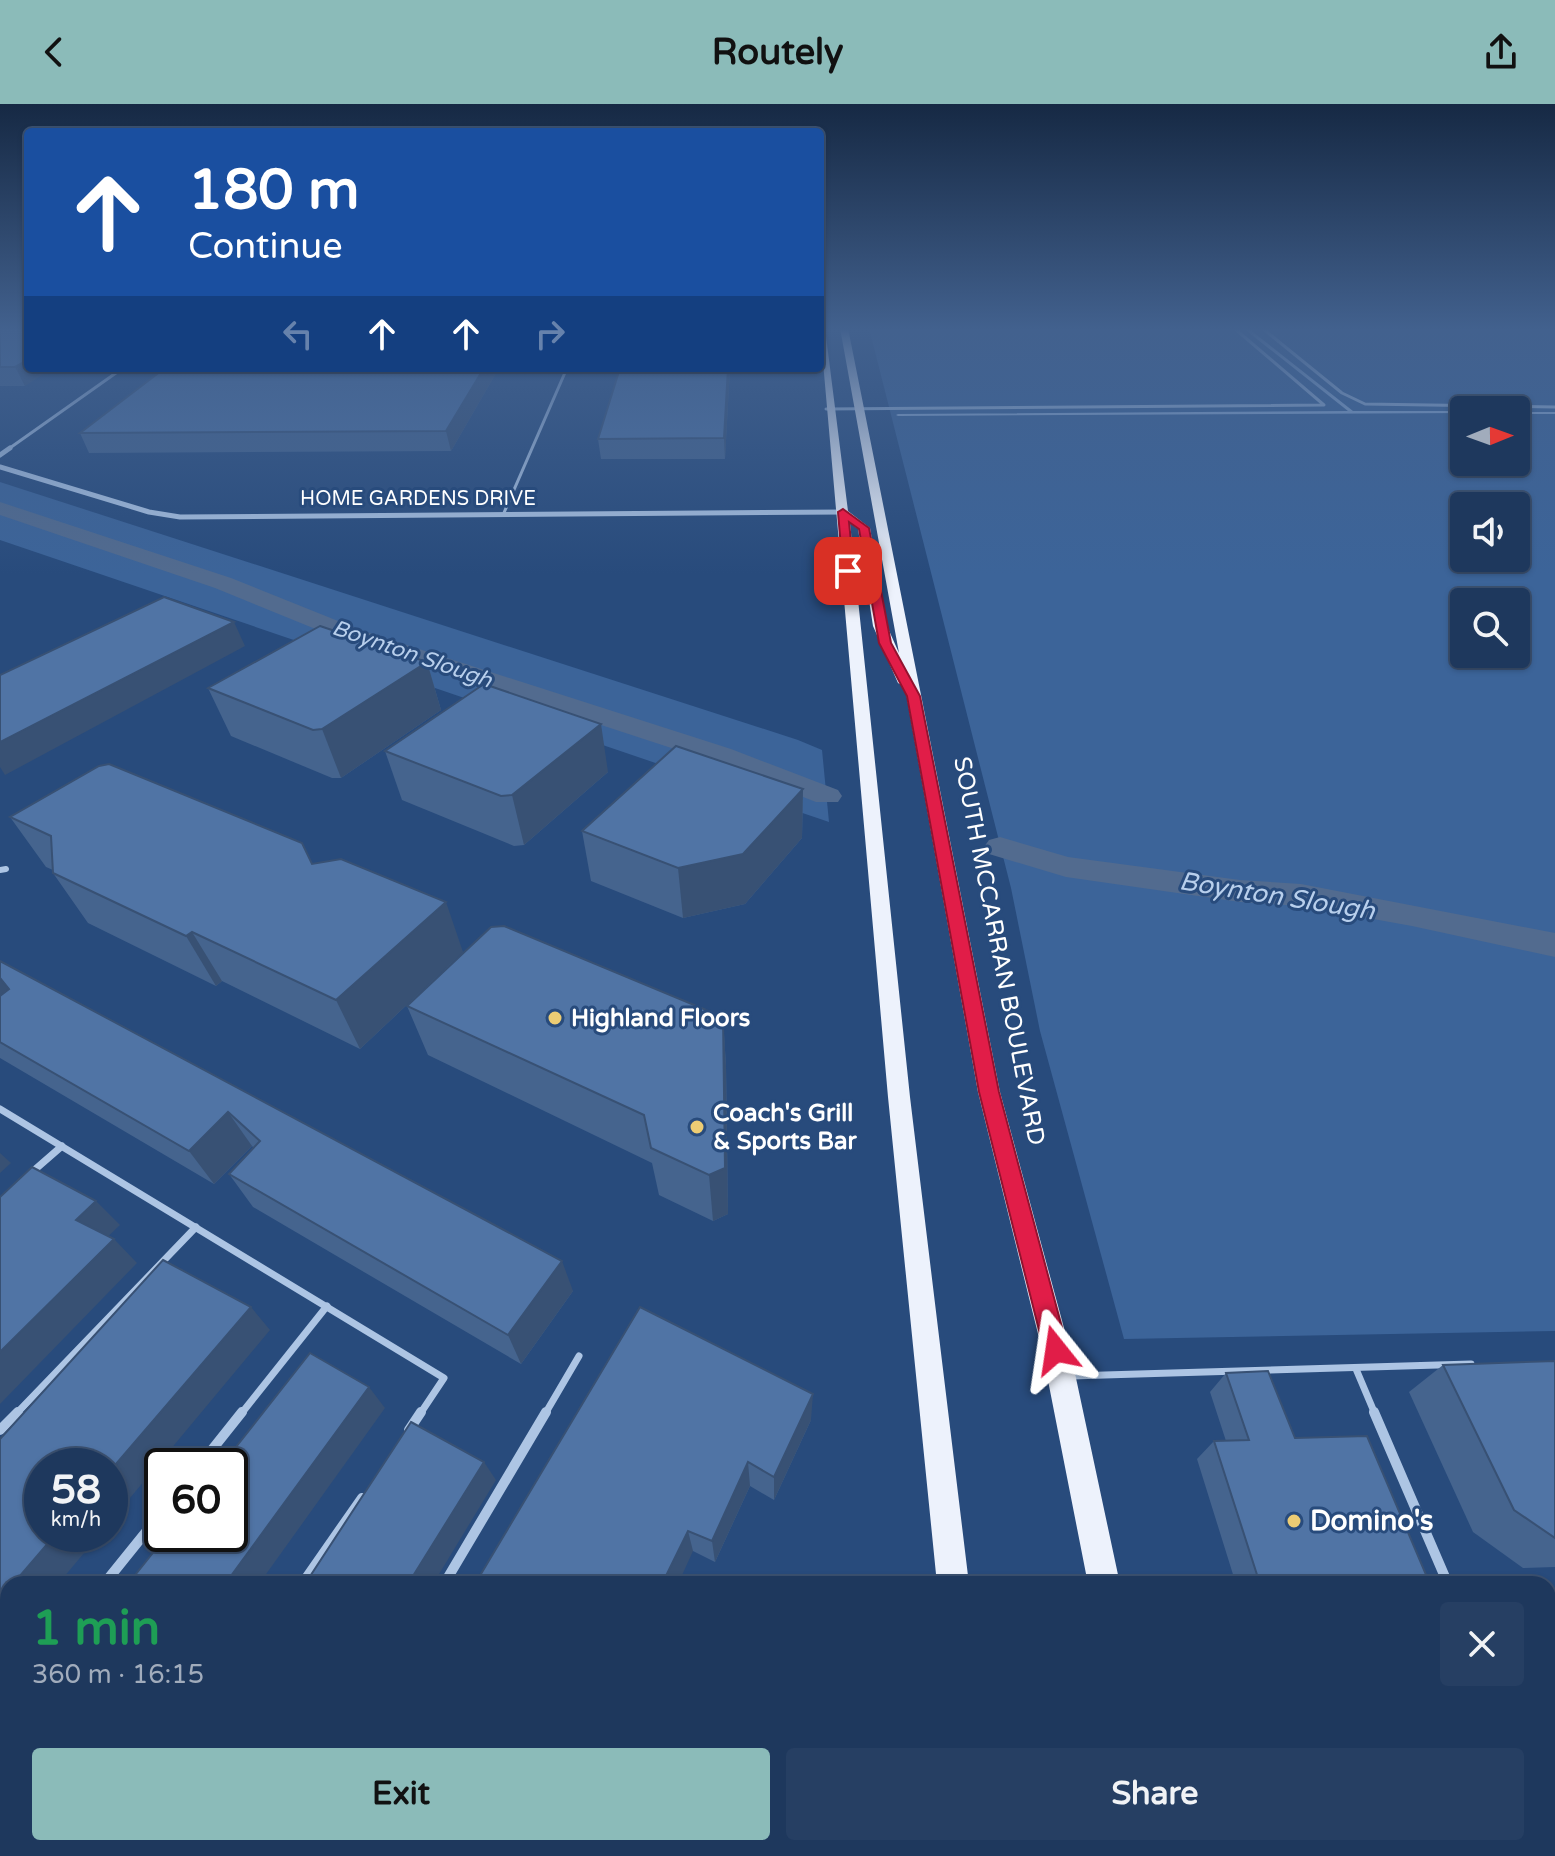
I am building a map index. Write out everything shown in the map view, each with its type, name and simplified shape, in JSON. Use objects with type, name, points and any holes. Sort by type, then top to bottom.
[{"type":"main road","points":[[828,410],[843,512],[897,1083],[952,1576]]},
{"type":"main road","name":"SOUTH MCCARRAN BOULEVARD","points":[[858,410],[989,1092],[1060,1376],[1102,1576]]},
{"type":"main road","points":[[843,512],[864,528],[885,643],[914,696]]},
{"type":"street","points":[[0,455],[64,410]]},
{"type":"street","name":"HOME GARDENS DRIVE","points":[[0,467],[170,516],[843,512]]},
{"type":"lane","points":[[503,515],[549,410]]},
{"type":"lane","points":[[0,1109],[444,1378],[400,1442]]},
{"type":"lane","points":[[21,1183],[62,1146]]},
{"type":"lane","points":[[0,1430],[196,1227]]},
{"type":"lane","points":[[213,1448],[327,1306]]},
{"type":"lane","points":[[449,1576],[579,1356]]},
{"type":"lane","points":[[1060,1376],[1477,1364]]},
{"type":"lane","points":[[1356,1369],[1445,1576]]},
{"type":"lane","points":[[308,1576],[364,1494]]},
{"type":"lane","points":[[110,1576],[144,1534]]},
{"type":"shaded area","points":[[890,410],[1450,410],[1450,476],[1530,476],[1530,410],[1555,410],[1555,1331],[1124,1339],[1040,1031],[1011,888]]},
{"type":"shaded area","points":[[0,482],[798,740],[822,750],[829,822],[0,540]]},
{"type":"building","points":[[110,410],[459,410],[446,431],[80,433]]},
{"type":"building","points":[[607,410],[726,410],[724,438],[598,439]]},
{"type":"building","points":[[164,597],[234,622],[0,742],[0,675]]},
{"type":"building","points":[[320,626],[427,662],[322,729],[313,730],[208,688]]},
{"type":"building","points":[[484,684],[601,724],[512,795],[501,796],[385,751]]},
{"type":"building","points":[[676,746],[803,789],[743,854],[678,868],[582,831]]},
{"type":"building","points":[[109,764],[302,843],[312,864],[341,859],[446,902],[336,1000],[192,932],[186,936],[53,873],[51,836],[10,817],[99,766]]},
{"type":"building","points":[[504,926],[723,1017],[725,1168],[709,1175],[651,1148],[644,1115],[407,1006],[491,927]]},
{"type":"building","points":[[0,961],[562,1261],[508,1335],[229,1174],[260,1141],[228,1112],[189,1151],[0,1042],[0,996],[9,989],[0,978]]},
{"type":"building","points":[[32,1167],[96,1201],[76,1220],[114,1239],[0,1352],[0,1197]]},
{"type":"building","points":[[163,1260],[251,1307],[128,1450],[24,1448],[24,1552],[41,1552],[20,1576],[0,1576],[0,1439]]},
{"type":"building","points":[[640,1307],[813,1394],[774,1477],[748,1462],[712,1541],[688,1531],[666,1576],[480,1576]]},
{"type":"building","points":[[310,1353],[369,1387],[231,1576],[134,1576],[154,1552],[248,1552],[248,1448],[235,1448]]},
{"type":"building","points":[[1555,1361],[1555,1538],[1514,1510],[1443,1365]]},
{"type":"building","name":"Domino's","points":[[1268,1371],[1295,1438],[1367,1436],[1427,1576],[1257,1576],[1214,1441],[1249,1440],[1226,1373]]},
{"type":"building","points":[[411,1422],[484,1462],[413,1576],[310,1576]]},
{"type":"waterway","points":[[898,415],[1450,412]]},
{"type":"waterway","points":[[1530,413],[1555,413]]},
{"type":"waterway","name":"Boynton Slough","points":[[0,508],[223,583],[354,636],[721,755],[827,796]]},
{"type":"waterway","name":"Boynton Slough","points":[[1000,847],[1066,867],[1240,891],[1301,895],[1412,914],[1555,945]]},
{"type":"place","name":"Highland Floors","points":[[555,1018]]},
{"type":"place","name":"Coach's Grill & Sports Bar","points":[[697,1127]]},
{"type":"place","name":"Domino's","points":[[1294,1521]]},
{"type":"route","points":[[848,571],[843,512],[864,528],[885,643],[914,696],[989,1092],[1056,1350]]}]
